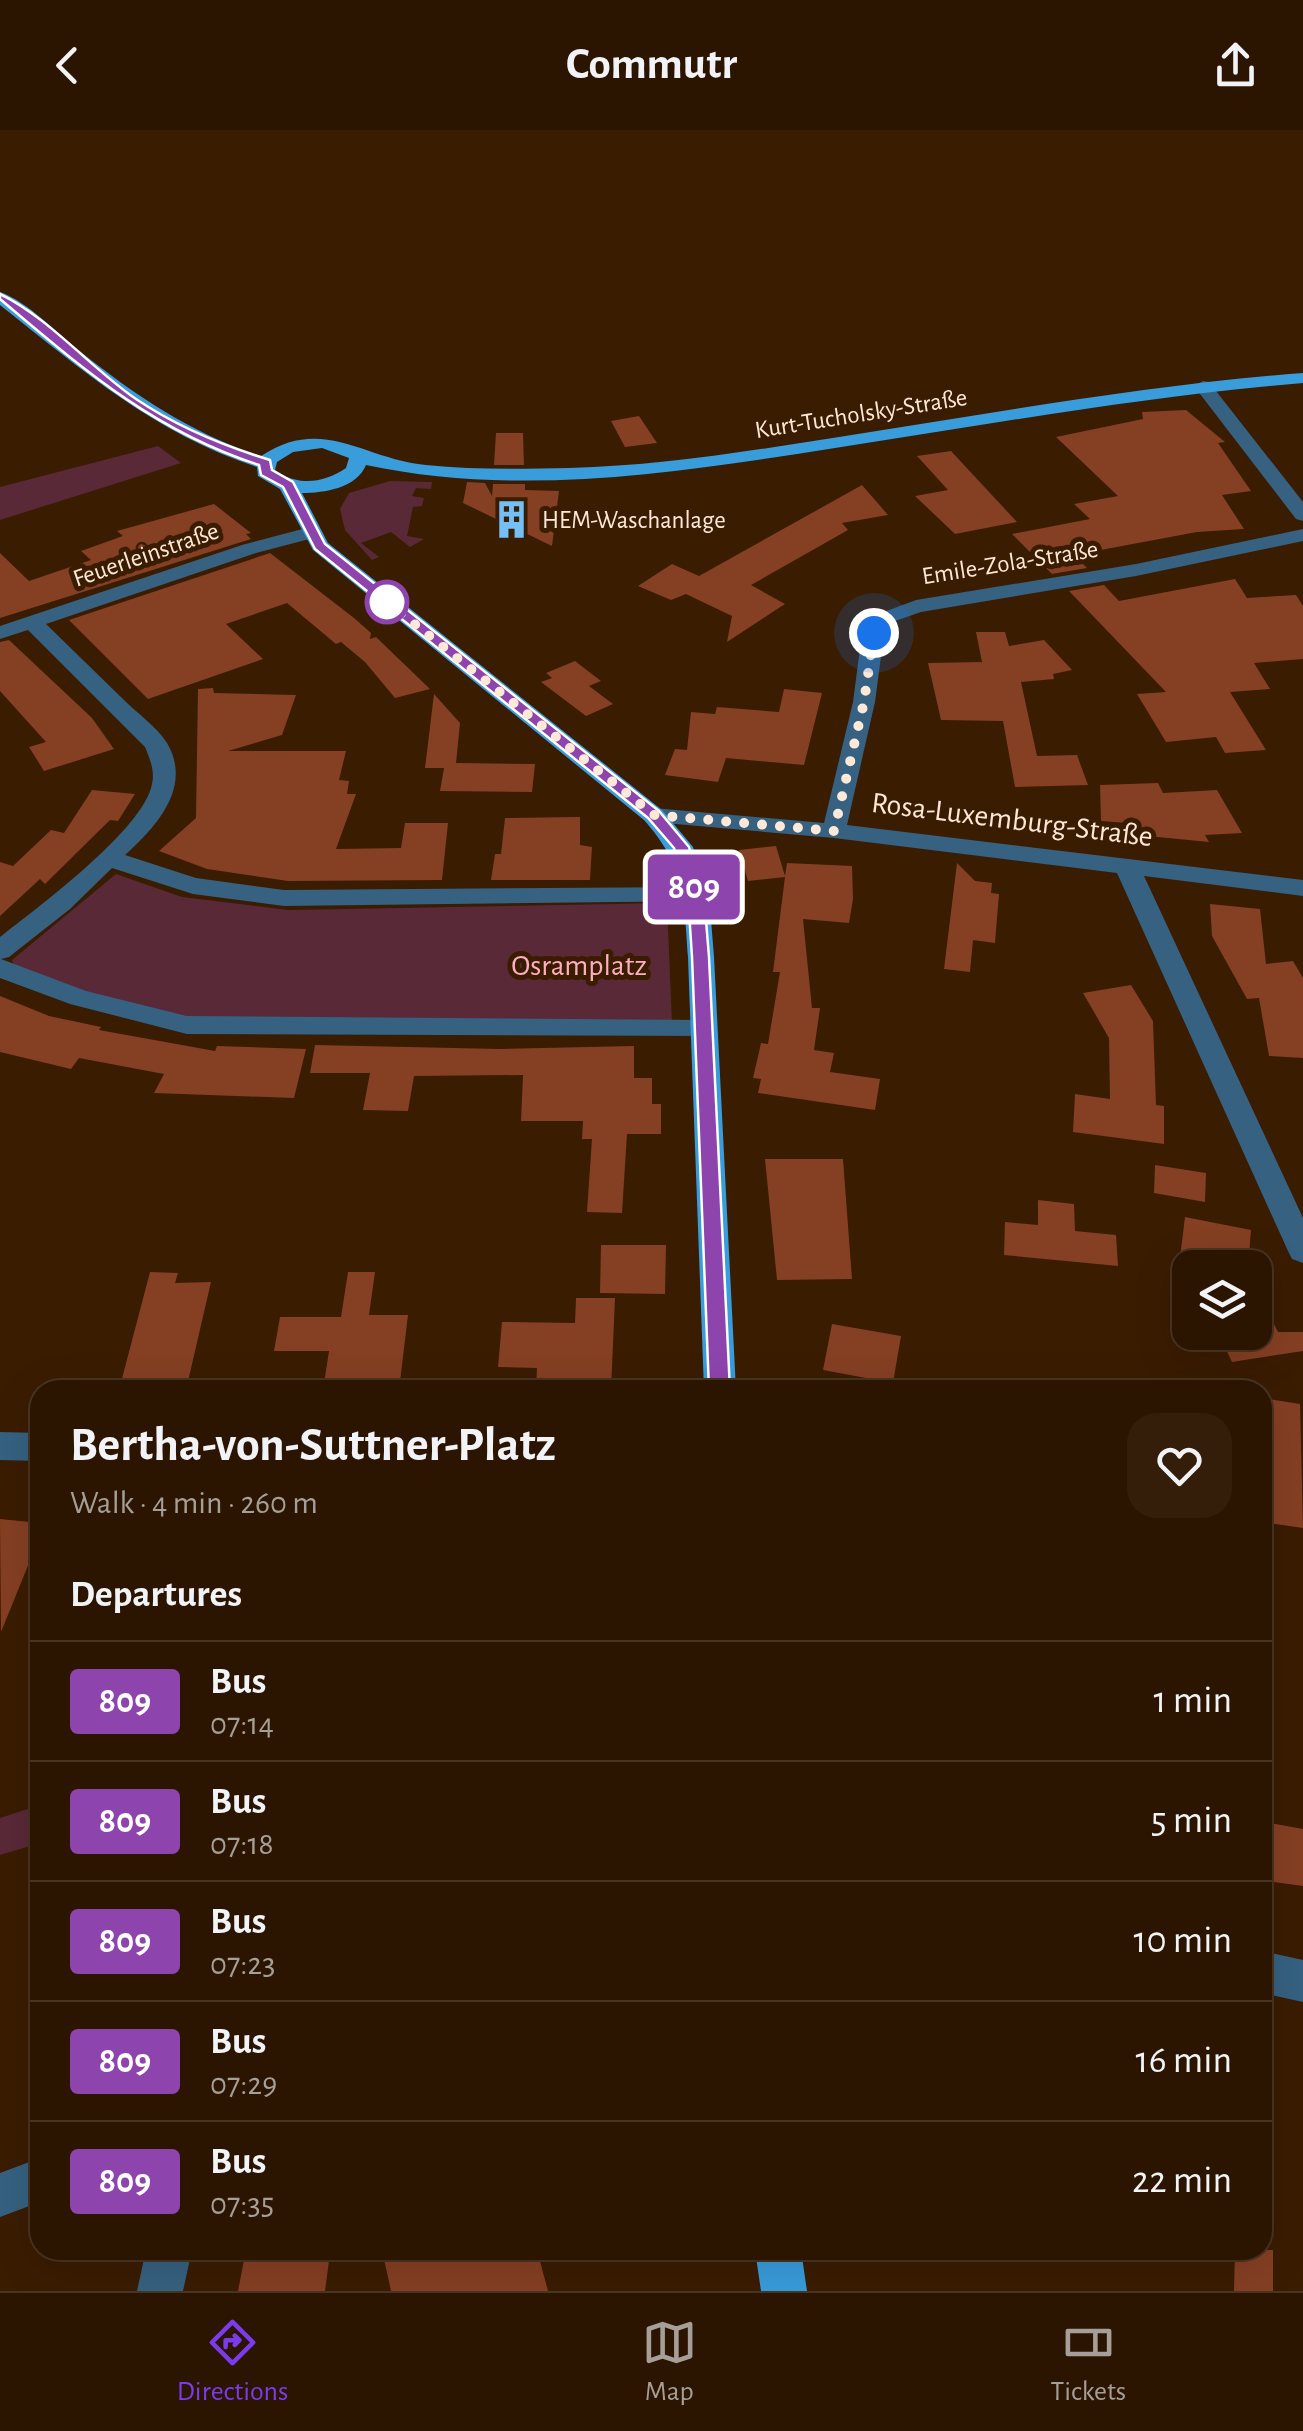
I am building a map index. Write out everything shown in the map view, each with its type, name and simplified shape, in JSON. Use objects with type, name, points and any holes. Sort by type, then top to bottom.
[{"type":"main road","points":[[0,297],[132,402],[174,426],[214,442],[288,447],[322,442],[352,450],[355,466],[328,484],[308,525]]},
{"type":"main road","name":"Kurt-Tucholsky-Straße","points":[[355,466],[568,474],[666,468],[1203,386],[1303,378]]},
{"type":"main road","points":[[214,442],[221,449],[266,463]]},
{"type":"main road","points":[[266,463],[288,447]]},
{"type":"main road","points":[[266,463],[266,472],[288,485],[328,484]]},
{"type":"main road","points":[[288,485],[308,525],[355,578],[654,815],[681,847],[696,896],[720,1380]]},
{"type":"main road","points":[[779,2260],[784,2291]]},
{"type":"street","points":[[1203,386],[1303,515]]},
{"type":"street","name":"Feuerleinstraße","points":[[0,633],[281,538],[308,525]]},
{"type":"street","name":"Emile-Zola-Straße","points":[[834,831],[864,702],[874,633],[888,617],[916,606],[1136,570],[1303,535]]},
{"type":"street","points":[[0,951],[138,833],[159,802],[164,780],[161,753],[33,623]]},
{"type":"street","name":"Rosa-Luxemburg-Straße","points":[[654,815],[834,831],[1303,888]]},
{"type":"street","points":[[111,858],[193,886],[284,898],[696,896]]},
{"type":"street","points":[[1127,867],[1303,1251]]},
{"type":"street","points":[[0,968],[79,998],[187,1025],[703,1029]]},
{"type":"street","points":[[0,1446],[30,1448]]},
{"type":"street","points":[[1272,1974],[1303,1981]]},
{"type":"street","points":[[0,2195],[30,2184]]},
{"type":"street","points":[[160,2291],[167,2260]]},
{"type":"green space","points":[[158,446],[181,463],[0,520],[0,487]]},
{"type":"green space","points":[[390,481],[432,482],[431,489],[416,488],[412,496],[424,498],[422,506],[413,507],[407,536],[424,539],[410,547],[391,532],[361,543],[379,557],[372,560],[345,530],[340,509],[349,493]]},
{"type":"green space","name":"Osramplatz","points":[[116,874],[182,897],[288,910],[667,903],[672,1023],[192,1017],[91,996],[15,968],[12,960]]},
{"type":"green space","points":[[30,1808],[30,1846],[0,1855],[0,1818]]},
{"type":"building","points":[[1186,410],[1225,442],[1218,443],[1251,491],[1222,495],[1244,529],[1197,532],[1074,555],[1087,568],[1052,574],[1012,534],[1090,519],[1074,504],[1118,496],[1056,437],[1143,419],[1142,412]]},
{"type":"building","points":[[639,416],[657,443],[625,447],[611,421]]},
{"type":"building","points":[[496,433],[523,433],[524,465],[494,465]]},
{"type":"building","points":[[951,451],[1017,522],[955,534],[915,496],[948,490],[917,456]]},
{"type":"building","points":[[467,482],[485,483],[492,496],[493,484],[525,484],[525,490],[559,491],[552,546],[463,503]]},
{"type":"building","points":[[862,485],[888,515],[842,523],[848,530],[751,585],[785,604],[727,642],[732,616],[686,594],[671,600],[638,586],[672,564],[699,576]]},
{"type":"building","points":[[214,504],[251,533],[246,534],[251,539],[0,618],[0,553],[29,581],[91,560],[81,551],[123,536],[117,531]]},
{"type":"building","points":[[270,553],[354,618],[371,633],[370,639],[376,637],[430,689],[395,698],[365,662],[341,642],[336,644],[287,603],[226,624],[263,659],[148,699],[69,620]]},
{"type":"building","points":[[1235,579],[1247,598],[1296,595],[1303,606],[1303,659],[1254,663],[1270,689],[1230,692],[1266,750],[1225,753],[1216,737],[1166,742],[1137,694],[1166,692],[1069,591],[1104,585],[1119,601]]},
{"type":"building","points":[[976,632],[1005,632],[1009,646],[1044,640],[1072,670],[1053,674],[1054,679],[1021,682],[1037,756],[1077,755],[1088,785],[1015,787],[1003,721],[941,720],[928,663],[982,662]]},
{"type":"building","points":[[9,640],[92,718],[114,749],[44,771],[29,747],[46,742],[0,691],[0,642]]},
{"type":"building","points":[[575,661],[601,681],[589,686],[613,704],[586,716],[541,682],[552,678],[546,673]]},
{"type":"building","points":[[213,688],[214,693],[296,695],[282,735],[228,751],[346,751],[339,780],[349,781],[347,794],[356,794],[336,849],[401,848],[405,823],[448,823],[442,880],[288,881],[207,869],[159,851],[196,818],[198,689]]},
{"type":"building","points":[[784,689],[822,693],[804,765],[726,758],[718,782],[665,775],[675,749],[687,750],[691,712],[715,714],[717,707],[779,712]]},
{"type":"building","points":[[434,694],[460,723],[456,763],[535,764],[532,792],[440,791],[444,768],[425,768]]},
{"type":"building","points":[[1158,783],[1163,793],[1217,790],[1242,833],[1205,835],[1209,842],[1127,834],[1126,823],[1101,821],[1100,785]]},
{"type":"building","points":[[92,790],[135,794],[118,821],[110,820],[45,884],[40,879],[0,916],[0,862],[13,866],[51,830],[64,833]]},
{"type":"building","points":[[580,817],[580,845],[592,847],[590,880],[491,880],[495,854],[501,854],[505,818]]},
{"type":"building","points":[[776,846],[785,876],[787,863],[852,866],[849,923],[803,919],[812,1008],[820,1008],[814,1050],[834,1053],[830,1072],[880,1079],[875,1110],[758,1093],[761,1079],[753,1078],[761,1043],[768,1044],[780,972],[773,972],[785,877],[748,881],[739,850]]},
{"type":"building","points":[[957,863],[975,881],[992,883],[991,893],[999,894],[995,943],[973,940],[970,972],[944,969]]},
{"type":"building","points":[[1210,904],[1260,909],[1266,964],[1293,961],[1303,978],[1303,1058],[1269,1056],[1259,998],[1247,999],[1212,936]]},
{"type":"building","points":[[1131,985],[1153,1021],[1156,1105],[1164,1106],[1164,1144],[1073,1132],[1075,1094],[1110,1099],[1109,1038],[1083,993]]},
{"type":"building","points":[[0,996],[49,1016],[101,1027],[99,1030],[215,1051],[217,1046],[306,1049],[294,1098],[154,1093],[164,1074],[79,1058],[71,1069],[0,1052]]},
{"type":"building","points":[[315,1045],[500,1049],[634,1046],[634,1078],[652,1078],[652,1104],[661,1104],[661,1134],[627,1134],[622,1213],[587,1212],[592,1139],[582,1139],[583,1121],[521,1121],[523,1075],[414,1076],[408,1111],[363,1110],[370,1073],[310,1073]]},
{"type":"building","points":[[765,1159],[843,1159],[852,1279],[777,1280]]},
{"type":"building","points":[[1155,1165],[1206,1173],[1205,1202],[1154,1193]]},
{"type":"building","points":[[1038,1200],[1074,1204],[1075,1231],[1116,1235],[1118,1266],[1004,1255],[1005,1222],[1038,1225]]},
{"type":"building","points":[[1185,1217],[1251,1230],[1249,1250],[1181,1250]]},
{"type":"building","points":[[601,1245],[666,1245],[665,1294],[600,1293]]},
{"type":"building","points":[[150,1272],[178,1273],[175,1283],[211,1282],[188,1380],[122,1380]]},
{"type":"building","points":[[348,1272],[375,1272],[369,1315],[408,1315],[400,1380],[325,1380],[329,1351],[274,1351],[280,1317],[341,1317]]},
{"type":"building","points":[[576,1298],[615,1298],[611,1380],[536,1380],[537,1368],[498,1367],[502,1322],[575,1323]]},
{"type":"building","points":[[1272,1321],[1278,1332],[1303,1332],[1303,1351],[1232,1362],[1226,1350],[1272,1350]]},
{"type":"building","points":[[832,1324],[901,1336],[894,1380],[823,1370]]},
{"type":"building","points":[[1272,1400],[1300,1404],[1303,1528],[1272,1523]]},
{"type":"building","points":[[0,1519],[30,1522],[30,1561],[1,1632]]},
{"type":"building","points":[[1272,1823],[1303,1829],[1303,1886],[1274,1882]]},
{"type":"building","points":[[1273,2250],[1273,2291],[1234,2291],[1235,2260],[1272,2260]]},
{"type":"building","points":[[244,2260],[329,2261],[325,2291],[238,2291]]},
{"type":"building","points":[[384,2260],[540,2260],[548,2291],[391,2291]]},
{"type":"bus line","name":"809","points":[[0,297],[132,402],[221,449],[266,463],[266,472],[274,480],[288,485],[320,546],[654,815],[681,847],[696,896],[701,957],[719,1380]]},
{"type":"place","name":"HEM-Waschanlage","points":[[512,520]]},
{"type":"route","points":[[387,602],[654,815],[834,831],[864,702],[874,633]]}]
